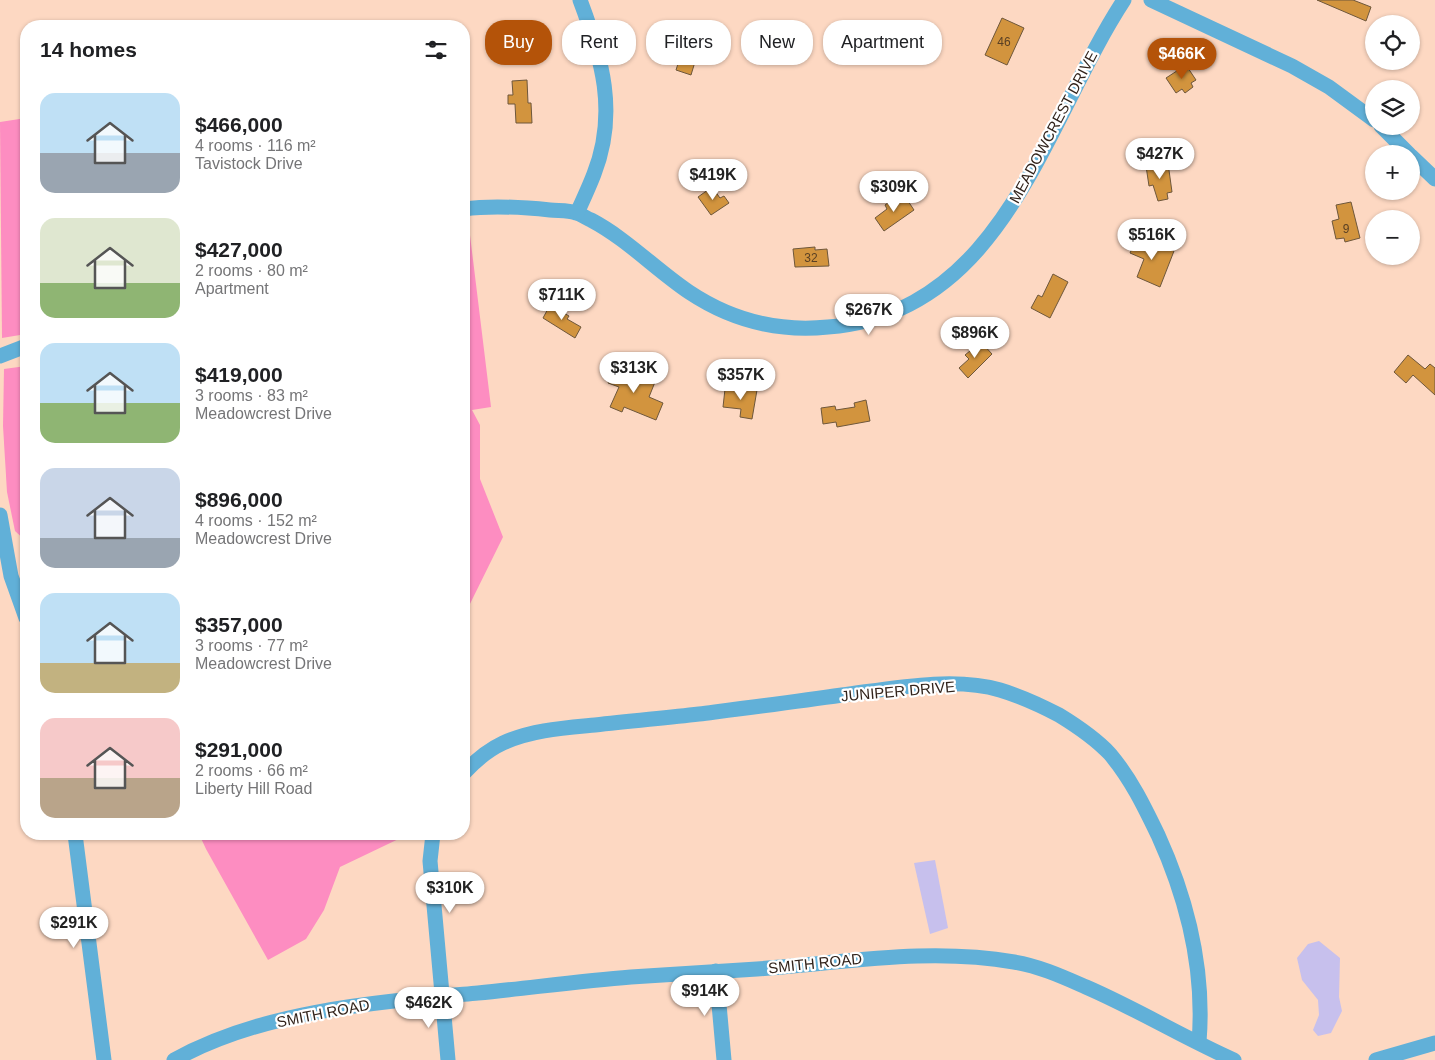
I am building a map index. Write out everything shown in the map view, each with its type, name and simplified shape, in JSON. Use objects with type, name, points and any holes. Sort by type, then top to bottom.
[{"type":"street","points":[[577,213],[594,174],[602,147],[605,91],[601,63],[580,0]]},
{"type":"street","name":"MEADOWCREST DRIVE","points":[[470,208],[484,206],[528,207],[577,213],[623,240],[690,292],[739,318],[767,326],[812,329],[853,325],[893,312],[931,291],[965,263],[997,229],[1042,156],[1105,29],[1124,0]]},
{"type":"street","points":[[1151,0],[1292,66],[1329,87],[1365,113]]},
{"type":"street","points":[[1389,135],[1400,145]]},
{"type":"street","points":[[1420,165],[1435,179]]},
{"type":"street","points":[[0,356],[20,348]]},
{"type":"street","points":[[0,515],[6,573],[20,604]]},
{"type":"street","name":"JUNIPER DRIVE","points":[[470,767],[501,744],[527,734],[570,727],[699,714],[913,686],[955,684],[998,689],[1030,701],[1076,725],[1108,753],[1135,787],[1171,864],[1185,905],[1195,946],[1200,988],[1199,1042]]},
{"type":"street","points":[[76,840],[104,1060]]},
{"type":"street","points":[[432,840],[430,861],[448,1060]]},
{"type":"street","name":"SMITH ROAD","points":[[174,1060],[226,1036],[267,1024],[352,1007],[443,994],[631,977],[931,954],[974,956],[1017,962],[1059,975],[1234,1060]]},
{"type":"street","points":[[716,971],[724,1060]]},
{"type":"street","points":[[1376,1060],[1398,1057],[1435,1043]]},
{"type":"shaded area","points":[[20,119],[20,335],[2,338],[0,122]]},
{"type":"shaded area","points":[[470,235],[491,407],[472,410],[480,425],[480,479],[503,537],[470,604]]},
{"type":"shaded area","points":[[20,367],[20,536],[15,531],[7,492],[3,426],[4,369]]},
{"type":"shaded area","points":[[202,840],[396,840],[340,867],[324,910],[306,939],[268,960]]},
{"type":"shaded area","points":[[935,860],[948,928],[930,934],[914,863]]},
{"type":"shaded area","points":[[1319,941],[1340,958],[1339,997],[1342,1011],[1331,1033],[1318,1036],[1313,1030],[1319,1015],[1318,1000],[1302,980],[1297,958],[1308,944]]},
{"type":"building","points":[[1317,0],[1353,0],[1371,7],[1368,15],[1365,15],[1365,21]]},
{"type":"building","points":[[1002,18],[1024,28],[1007,65],[985,55]]},
{"type":"building","points":[[678,65],[694,65],[691,75],[676,70]]},
{"type":"building","points":[[1186,65],[1196,80],[1191,83],[1193,87],[1185,93],[1182,89],[1176,93],[1166,78]]},
{"type":"building","points":[[527,80],[528,103],[531,103],[532,123],[516,123],[515,104],[508,104],[508,95],[513,95],[512,81]]},
{"type":"building","points":[[1168,163],[1172,192],[1167,193],[1168,199],[1158,201],[1153,185],[1149,186],[1146,166]]},
{"type":"building","points":[[712,187],[720,198],[724,196],[729,203],[711,215],[698,197]]},
{"type":"building","points":[[895,198],[899,203],[906,198],[914,210],[884,231],[875,218],[887,209],[885,205]]},
{"type":"building","points":[[1351,202],[1360,238],[1345,242],[1344,238],[1336,239],[1332,221],[1339,219],[1336,205]]},
{"type":"building","points":[[1137,237],[1164,249],[1165,247],[1174,251],[1160,287],[1137,277],[1144,259],[1130,253]]},
{"type":"building","points":[[815,247],[815,250],[827,249],[829,266],[795,267],[793,249]]},
{"type":"building","points":[[1053,274],[1068,282],[1050,318],[1031,308],[1038,295],[1042,297]]},
{"type":"building","points":[[550,305],[569,316],[567,319],[581,327],[575,338],[543,318]]},
{"type":"building","points":[[981,342],[992,354],[968,378],[959,368],[969,359],[965,355]]},
{"type":"building","points":[[1408,355],[1425,369],[1430,364],[1435,368],[1435,395],[1413,375],[1406,383],[1394,372]]},
{"type":"building","points":[[615,366],[655,382],[649,397],[663,403],[656,420],[624,407],[622,412],[610,407],[619,387],[608,383]]},
{"type":"building","points":[[737,387],[757,390],[752,419],[740,417],[741,409],[723,407],[725,389],[736,391]]},
{"type":"building","points":[[866,400],[870,421],[837,427],[836,422],[823,424],[821,408],[835,406],[836,410],[855,407],[854,403]]}]
